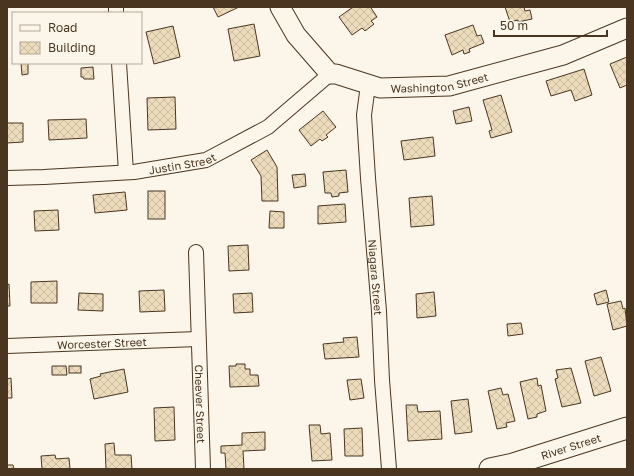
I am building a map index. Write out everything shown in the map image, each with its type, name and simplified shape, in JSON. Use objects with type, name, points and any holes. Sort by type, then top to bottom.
[{"type":"main road","name":"River Street","points":[[490,469],[512,464],[627,428]]},
{"type":"street","points":[[280,7],[296,35],[330,74]]},
{"type":"street","name":"Washington Street","points":[[330,74],[336,74],[380,88],[449,86],[564,55],[627,28]]},
{"type":"street","points":[[119,64],[126,172]]},
{"type":"street","name":"Justin Street","points":[[7,178],[44,178],[126,172],[206,160],[268,127],[330,74]]},
{"type":"street","name":"Niagara Street","points":[[368,85],[364,115],[379,311],[382,380],[390,469]]},
{"type":"street","name":"Cheever Street","points":[[196,252],[203,469]]},
{"type":"street","name":"Worcester Street","points":[[7,346],[198,339]]},
{"type":"building","points":[[213,7],[239,7],[218,17]]},
{"type":"building","points":[[353,7],[373,7],[371,8],[377,17],[371,21],[374,24],[365,31],[362,28],[352,35],[339,17]]},
{"type":"building","points":[[505,7],[524,7],[525,11],[530,10],[532,19],[510,22]]},
{"type":"building","points":[[254,24],[260,56],[234,61],[228,29]]},
{"type":"building","points":[[473,25],[477,36],[481,35],[484,43],[469,49],[470,52],[464,54],[463,50],[452,55],[445,35]]},
{"type":"building","points":[[173,26],[180,57],[154,64],[146,32]]},
{"type":"building","points":[[627,57],[627,85],[620,88],[610,64]]},
{"type":"building","points":[[21,64],[28,64],[28,74],[22,75]]},
{"type":"building","points":[[93,67],[94,79],[84,79],[81,77],[81,68]]},
{"type":"building","points":[[584,69],[592,95],[575,101],[571,90],[551,96],[546,81]]},
{"type":"building","points":[[501,95],[512,132],[491,138],[489,131],[492,130],[483,100]]},
{"type":"building","points":[[175,97],[176,129],[148,130],[147,98]]},
{"type":"building","points":[[469,107],[472,121],[456,124],[453,111]]},
{"type":"building","points":[[323,111],[336,127],[326,135],[328,137],[322,141],[320,139],[311,146],[299,130]]},
{"type":"building","points":[[86,119],[87,138],[49,140],[48,120]]},
{"type":"building","points":[[7,123],[23,123],[23,142],[7,143]]},
{"type":"building","points":[[433,137],[435,156],[404,160],[401,141]]},
{"type":"building","points":[[267,150],[277,167],[278,201],[262,201],[261,176],[251,160]]},
{"type":"building","points":[[346,170],[348,192],[339,193],[339,196],[332,197],[331,193],[325,193],[323,172]]},
{"type":"building","points":[[305,174],[306,186],[294,188],[292,175]]},
{"type":"building","points":[[148,191],[165,191],[165,219],[148,219]]},
{"type":"building","points":[[125,192],[127,210],[95,213],[93,195]]},
{"type":"building","points":[[432,196],[434,225],[411,227],[409,198]]},
{"type":"building","points":[[345,204],[346,222],[318,224],[318,206]]},
{"type":"building","points":[[58,210],[59,230],[35,231],[34,211]]},
{"type":"building","points":[[270,211],[284,212],[284,228],[269,228]]},
{"type":"building","points":[[248,245],[249,270],[229,271],[228,246]]},
{"type":"building","points":[[57,281],[57,303],[31,303],[31,282]]},
{"type":"building","points":[[9,284],[10,306],[7,306],[7,285]]},
{"type":"building","points":[[164,290],[165,311],[140,312],[139,291]]},
{"type":"building","points":[[606,290],[609,302],[597,305],[594,294]]},
{"type":"building","points":[[434,292],[436,316],[417,318],[416,294]]},
{"type":"building","points":[[79,293],[103,294],[103,311],[78,310]]},
{"type":"building","points":[[252,293],[253,312],[234,313],[233,294]]},
{"type":"building","points":[[621,301],[623,309],[625,308],[627,326],[613,330],[607,304]]},
{"type":"building","points":[[521,323],[523,334],[508,336],[507,324]]},
{"type":"building","points":[[357,337],[359,357],[325,359],[323,344],[344,342],[343,338]]},
{"type":"building","points":[[601,357],[611,391],[594,396],[585,361]]},
{"type":"building","points":[[236,364],[245,364],[245,369],[250,369],[250,375],[258,375],[259,386],[230,387],[229,366],[236,366]]},
{"type":"building","points":[[52,366],[66,366],[67,375],[52,375]]},
{"type":"building","points":[[69,366],[81,366],[81,373],[69,373]]},
{"type":"building","points":[[571,368],[581,403],[562,407],[555,379],[558,378],[556,370]]},
{"type":"building","points":[[124,369],[128,392],[94,399],[90,379],[101,376],[100,374]]},
{"type":"building","points":[[11,378],[12,398],[7,398],[7,379]]},
{"type":"building","points":[[537,378],[538,386],[541,385],[546,411],[537,414],[537,417],[528,419],[520,382]]},
{"type":"building","points":[[361,379],[364,398],[350,400],[347,380]]},
{"type":"building","points":[[501,388],[503,395],[508,394],[515,421],[506,423],[507,427],[497,429],[488,391]]},
{"type":"building","points":[[468,399],[472,432],[455,434],[451,401]]},
{"type":"building","points":[[406,405],[417,405],[418,412],[440,411],[442,439],[408,441]]},
{"type":"building","points":[[174,407],[175,440],[155,441],[154,408]]},
{"type":"building","points":[[309,425],[320,425],[321,434],[330,433],[332,460],[312,461]]},
{"type":"building","points":[[362,428],[363,456],[345,456],[344,429]]},
{"type":"building","points":[[265,432],[265,450],[243,451],[244,469],[226,469],[225,453],[221,453],[221,446],[242,445],[242,433]]},
{"type":"building","points":[[114,443],[115,455],[131,455],[132,469],[106,469],[105,444]]},
{"type":"building","points":[[55,455],[56,459],[69,458],[70,469],[42,469],[41,456]]},
{"type":"building","points":[[7,465],[13,465],[14,469],[7,469]]}]
